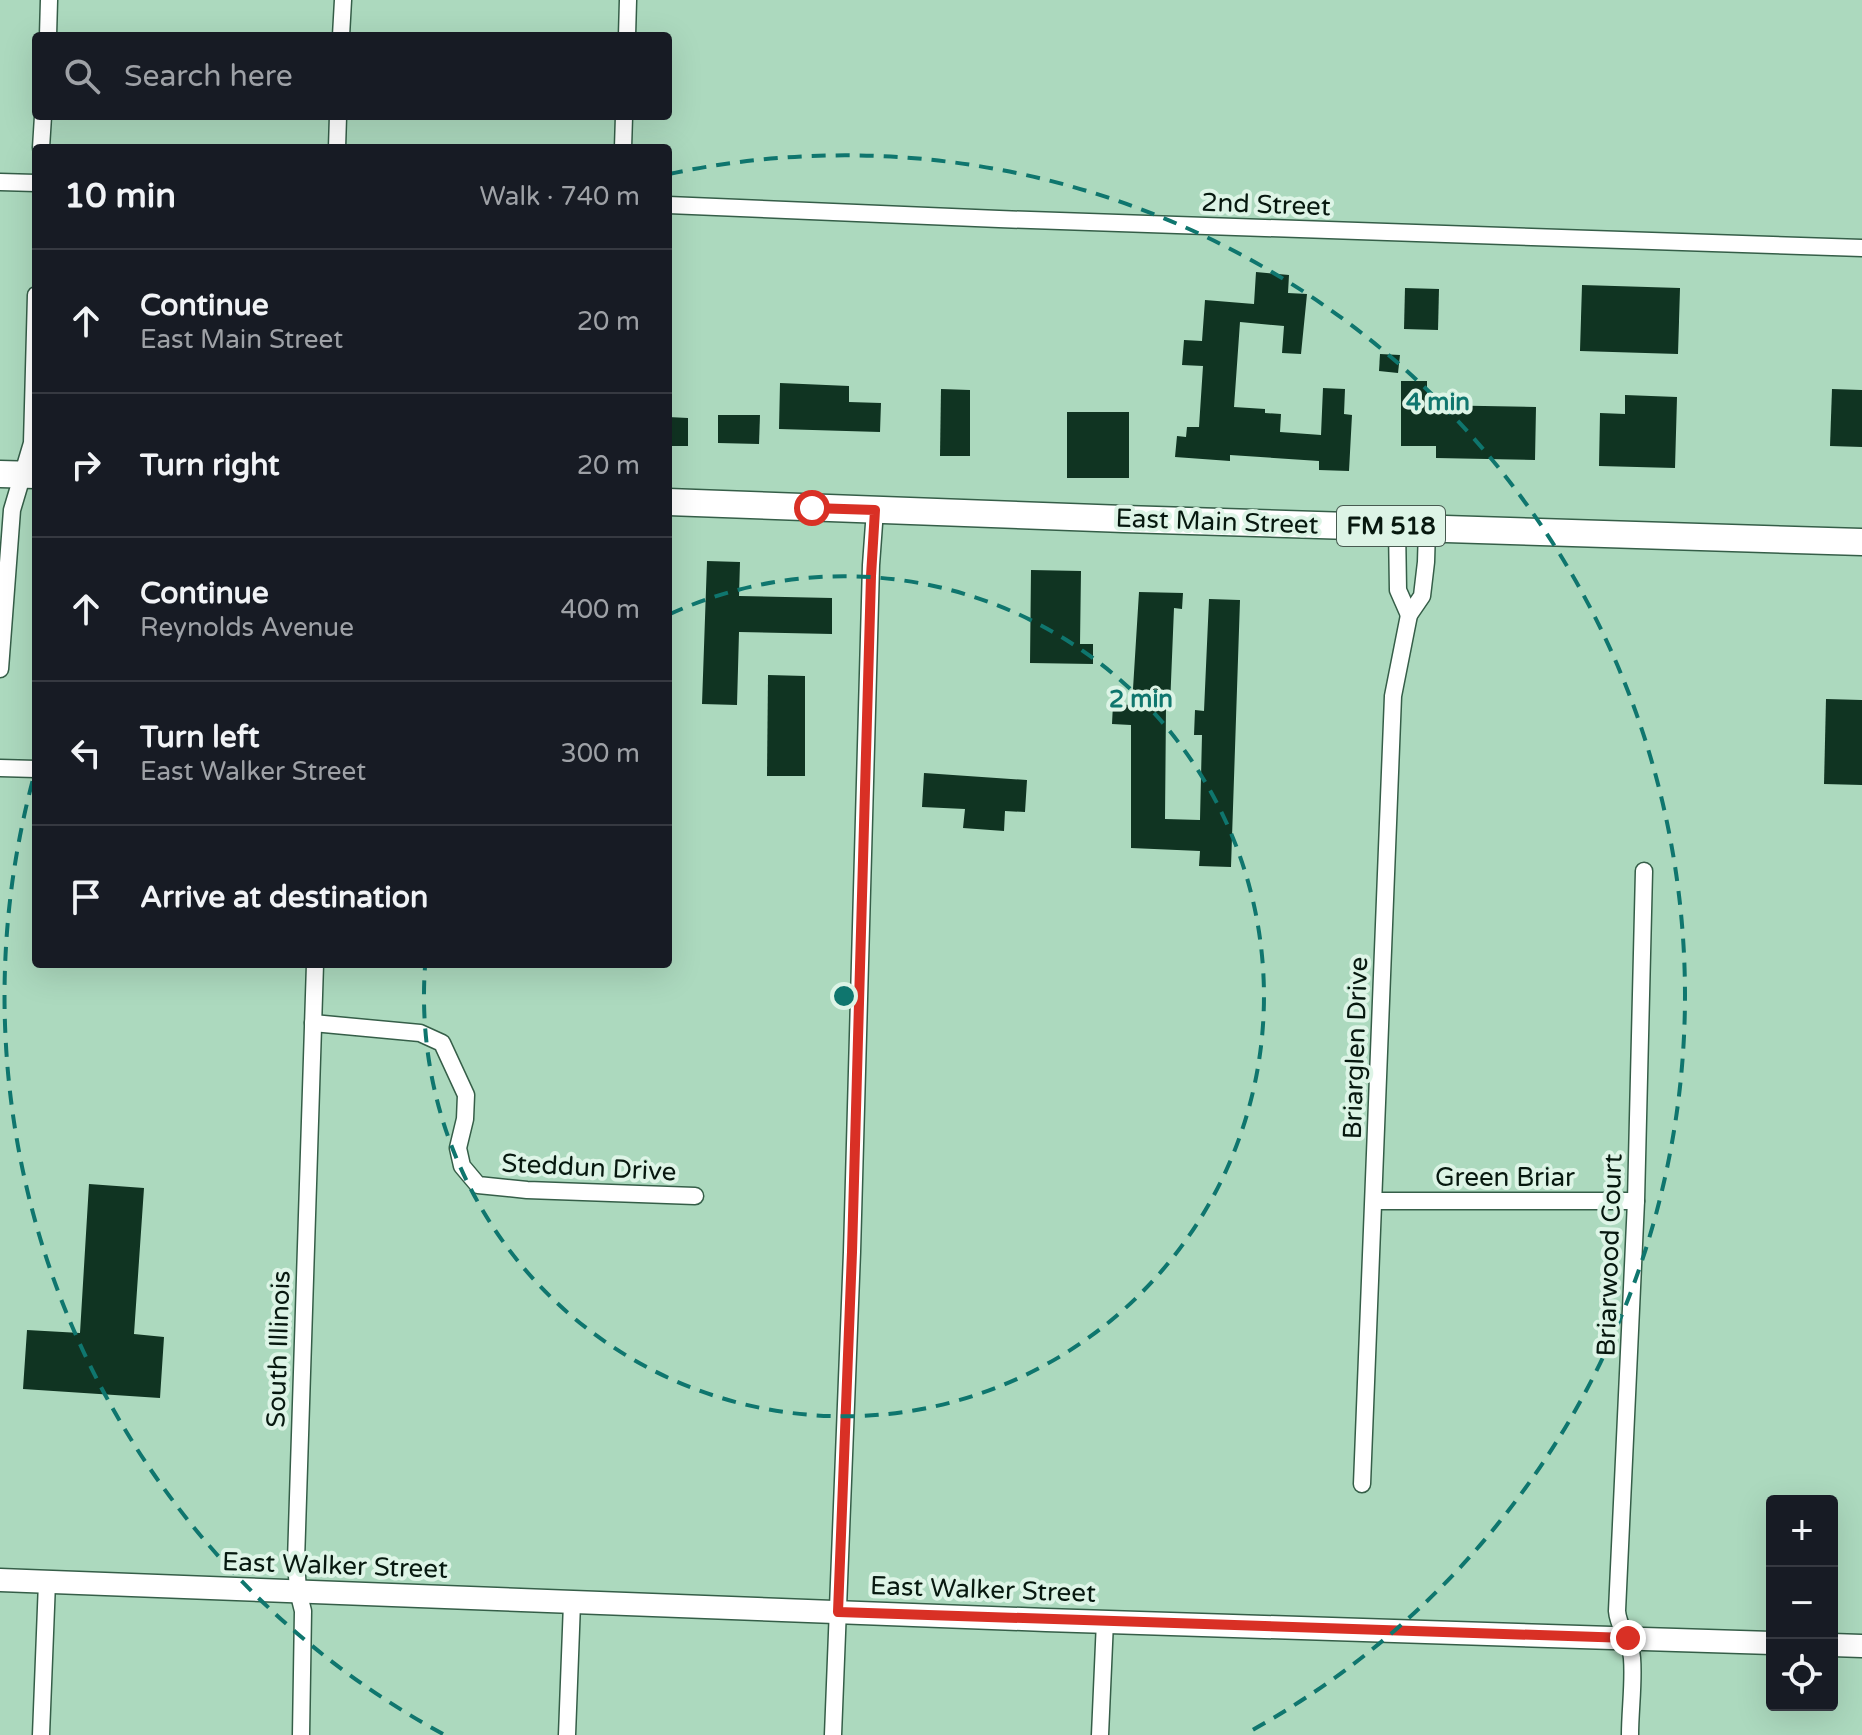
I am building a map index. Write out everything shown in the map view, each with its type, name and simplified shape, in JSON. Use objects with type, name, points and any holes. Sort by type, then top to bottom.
[{"type":"main road","name":"East Main Street","points":[[672,502],[1862,542]]},
{"type":"street","points":[[48,32],[49,0]]},
{"type":"street","points":[[341,32],[343,0]]},
{"type":"street","points":[[627,32],[628,0]]},
{"type":"street","points":[[41,144],[43,120]]},
{"type":"street","points":[[337,144],[338,120]]},
{"type":"street","points":[[623,144],[624,120]]},
{"type":"street","points":[[0,182],[32,183]]},
{"type":"street","name":"2nd Street","points":[[672,205],[1862,248]]},
{"type":"street","points":[[0,669],[12,510],[19,475],[32,443]]},
{"type":"street","points":[[833,1735],[875,510]]},
{"type":"street","name":"Briarglen Drive","points":[[1397,527],[1398,590],[1409,615]]},
{"type":"street","name":"Briarglen Drive","points":[[1362,1484],[1393,696],[1409,615],[1422,596],[1427,528]]},
{"type":"street","points":[[0,768],[32,769]]},
{"type":"street","name":"Briarwood Court","points":[[1630,1735],[1632,1659],[1628,1638],[1617,1611],[1636,1201],[1644,871]]},
{"type":"street","name":"South Illinois","points":[[301,1735],[303,1611],[298,1591],[297,1546],[315,968]]},
{"type":"street","name":"Steddun Drive","points":[[313,1023],[420,1033],[442,1043],[466,1095],[465,1119],[458,1148],[462,1166],[478,1185],[527,1190],[695,1196]]},
{"type":"street","name":"Green Briar","points":[[1374,1201],[1636,1201]]},
{"type":"street","name":"East Walker Street","points":[[0,1580],[572,1603],[1766,1643]]},
{"type":"street","points":[[41,1735],[47,1582]]},
{"type":"street","points":[[567,1735],[572,1603]]},
{"type":"street","points":[[1100,1735],[1105,1621]]},
{"type":"street","points":[[1838,1645],[1862,1646]]},
{"type":"building","points":[[1256,272],[1289,275],[1288,293],[1307,294],[1301,354],[1282,353],[1284,326],[1240,322],[1234,407],[1265,409],[1265,413],[1281,414],[1280,432],[1321,435],[1323,388],[1345,389],[1344,414],[1352,415],[1349,471],[1319,470],[1319,461],[1230,455],[1230,461],[1175,457],[1177,436],[1186,437],[1187,427],[1199,427],[1203,366],[1182,365],[1184,340],[1202,341],[1205,300],[1254,304]]},
{"type":"building","points":[[1582,285],[1680,288],[1678,354],[1580,351]]},
{"type":"building","points":[[1405,288],[1439,289],[1438,330],[1404,329]]},
{"type":"building","points":[[1380,354],[1400,355],[1398,373],[1379,371]]},
{"type":"building","points":[[1401,381],[1427,381],[1427,405],[1536,407],[1535,460],[1436,458],[1436,446],[1401,446]]},
{"type":"building","points":[[780,383],[849,386],[849,402],[881,403],[880,432],[779,429]]},
{"type":"building","points":[[941,389],[970,390],[970,456],[940,456]]},
{"type":"building","points":[[1832,389],[1862,390],[1862,447],[1830,446]]},
{"type":"building","points":[[1625,395],[1677,397],[1675,468],[1599,466],[1600,413],[1625,414]]},
{"type":"building","points":[[1067,412],[1129,412],[1129,478],[1067,478]]},
{"type":"building","points":[[718,415],[760,415],[759,444],[718,443]]},
{"type":"building","points":[[672,417],[688,418],[688,446],[672,446]]},
{"type":"building","points":[[707,561],[740,562],[739,596],[832,598],[832,634],[739,632],[737,705],[702,704]]},
{"type":"building","points":[[1031,570],[1081,571],[1080,644],[1093,644],[1093,664],[1030,663]]},
{"type":"building","points":[[1139,592],[1183,593],[1182,609],[1174,608],[1170,706],[1166,706],[1165,819],[1200,820],[1202,735],[1194,735],[1195,710],[1204,711],[1209,599],[1240,600],[1231,867],[1199,866],[1200,851],[1131,848],[1131,725],[1112,724],[1113,704],[1132,705]]},
{"type":"building","points":[[768,675],[805,676],[805,776],[767,776]]},
{"type":"building","points":[[1826,699],[1862,700],[1862,785],[1824,784]]},
{"type":"building","points":[[924,773],[1027,780],[1025,812],[1005,811],[1004,831],[963,828],[965,809],[922,807]]},
{"type":"building","points":[[89,1184],[144,1188],[134,1334],[164,1337],[160,1398],[23,1389],[27,1330],[80,1333]]},
{"type":"route","points":[[812,508],[875,510],[838,1612],[1628,1638]]}]
